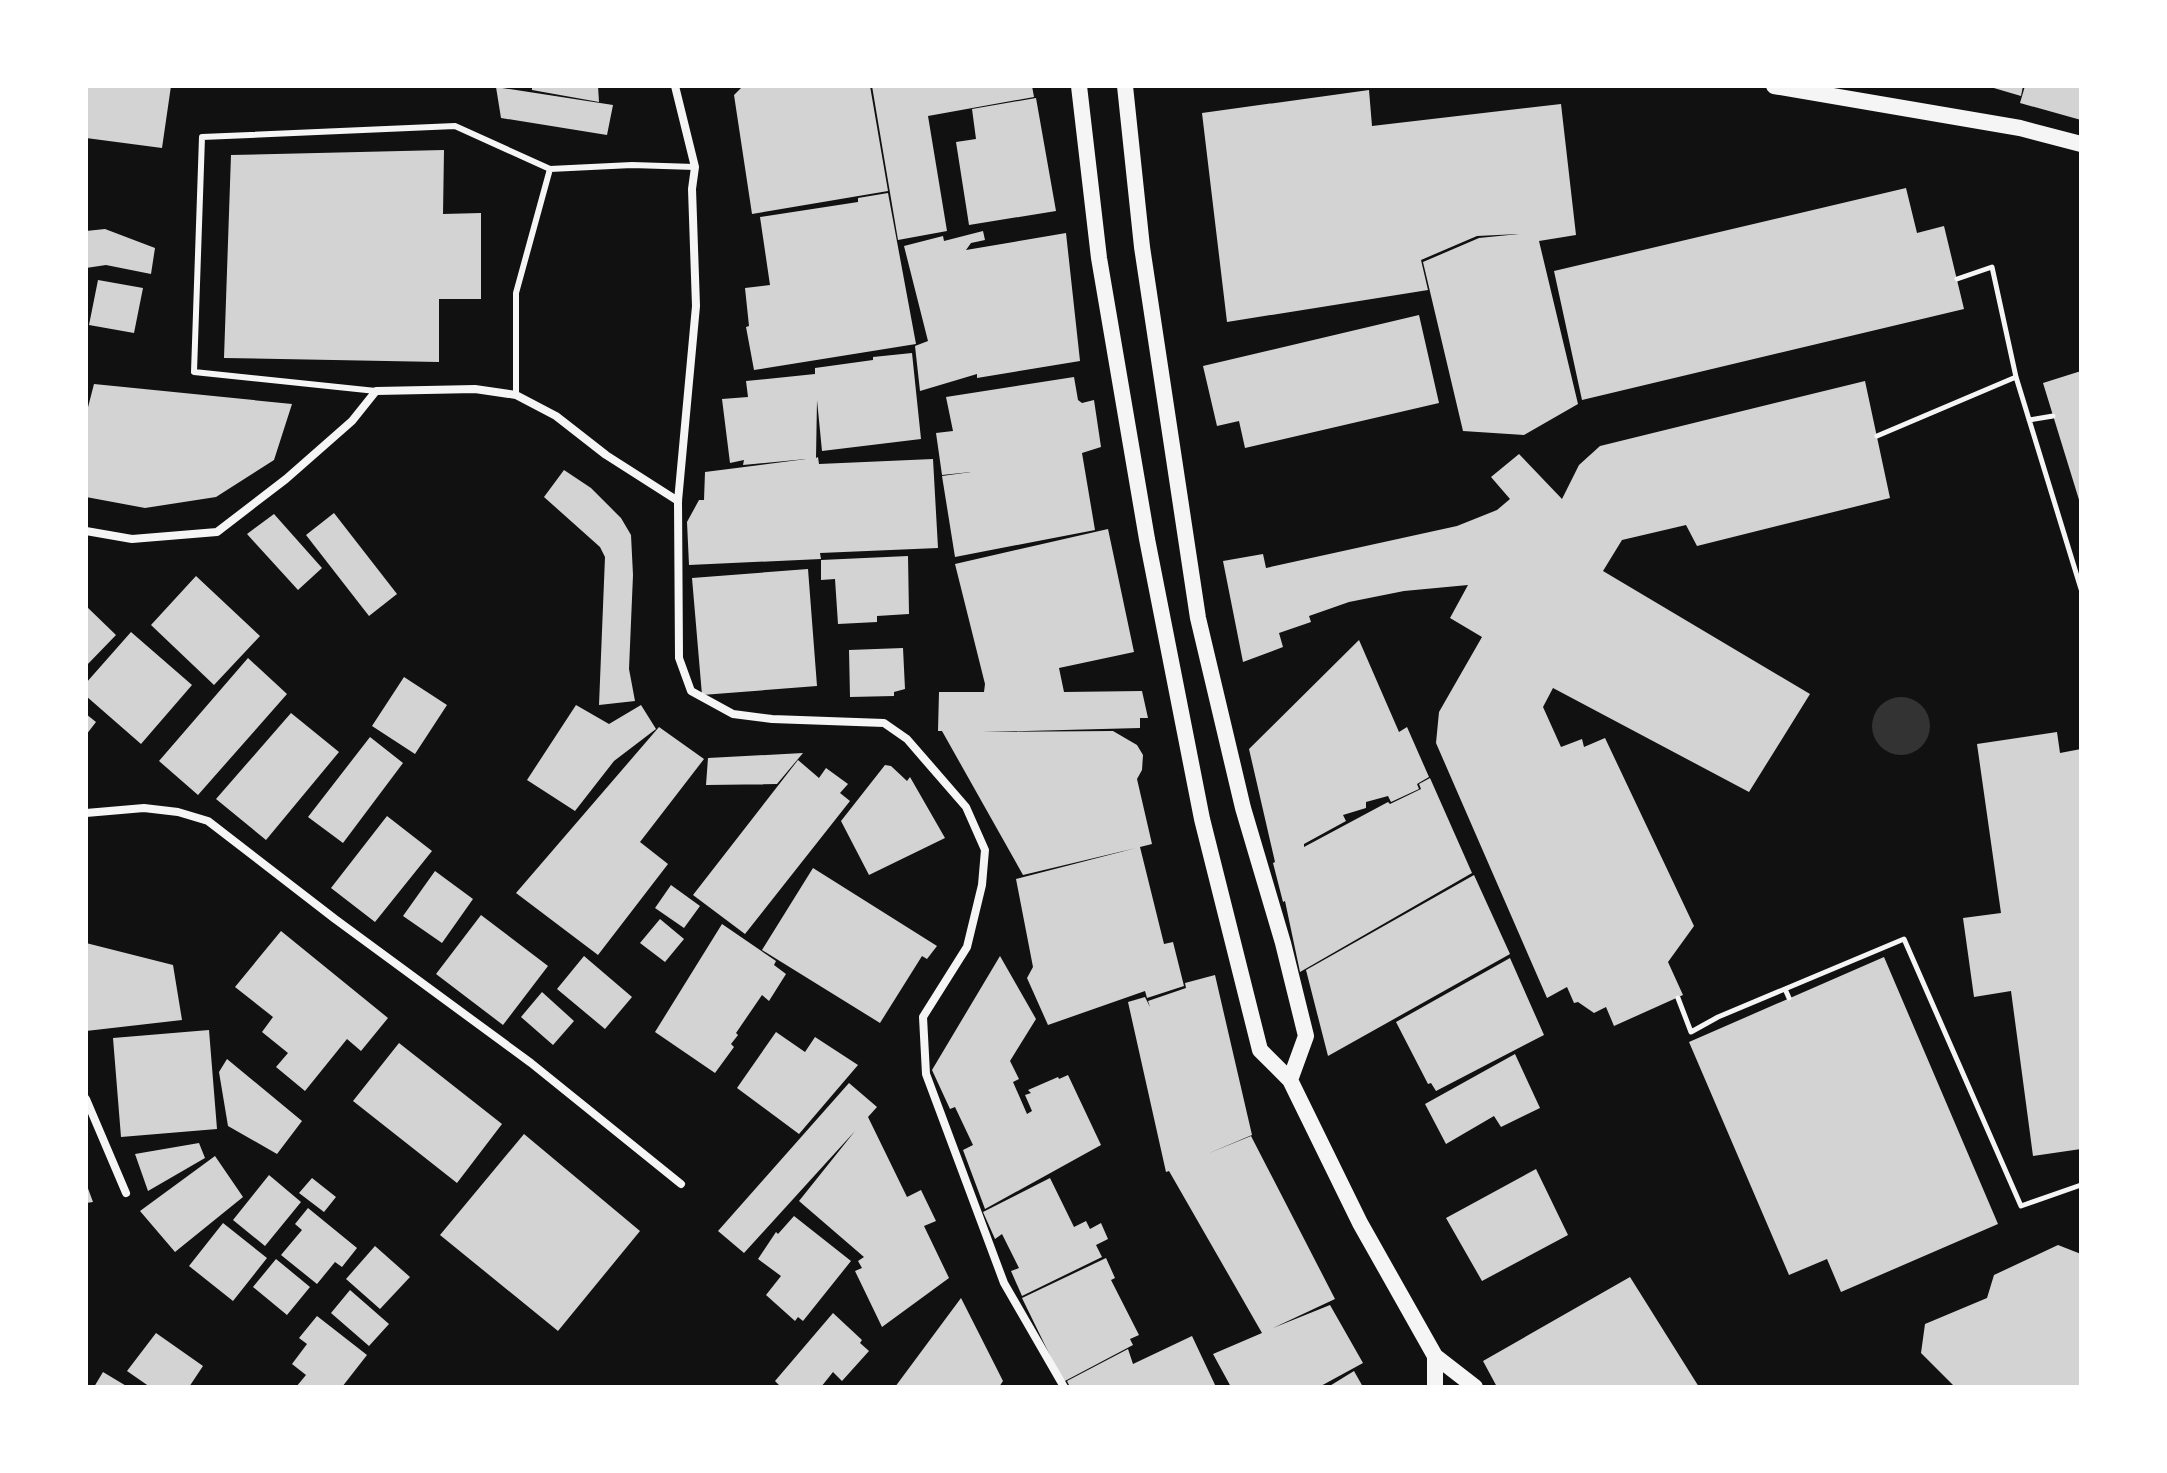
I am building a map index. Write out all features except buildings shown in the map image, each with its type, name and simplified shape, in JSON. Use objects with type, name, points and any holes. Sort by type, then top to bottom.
[{"type":"main road","points":[[1079,86],[1099,258],[1154,582],[1199,805],[1260,1050],[1290,1080],[1360,1223],[1435,1356],[1475,1387]]},
{"type":"main road","points":[[1125,86],[1142,247],[1198,618],[1243,808],[1283,943],[1306,1036],[1290,1080]]},
{"type":"main road","points":[[1774,86],[2020,128],[2081,144]]},
{"type":"main road","points":[[1435,1356],[1435,1387]]},
{"type":"street","points":[[675,86],[695,167],[692,189],[696,306],[678,501],[679,658],[691,691],[733,714],[772,719],[884,723],[907,739],[966,807],[985,850],[982,885],[967,947],[923,1017],[926,1074],[1004,1283],[1064,1387]]},
{"type":"street","points":[[86,531],[132,539],[217,532],[286,479],[352,421],[376,391],[475,389],[516,395],[556,416],[606,455],[678,501]]},
{"type":"street","points":[[86,813],[144,808],[178,812],[208,821],[531,1063],[681,1184]]},
{"type":"street","points":[[86,1099],[126,1193]]},
{"type":"lane","points":[[376,391],[194,372],[202,137],[455,126],[550,169],[632,165],[695,167]]},
{"type":"lane","points":[[516,395],[516,293],[550,169]]},
{"type":"path","points":[[1957,279],[1992,267],[2016,377],[2081,589]]},
{"type":"path","points":[[1877,436],[2016,377]]},
{"type":"path","points":[[2029,420],[2053,416]]},
{"type":"path","points":[[1678,998],[1691,1032],[1718,1017],[1904,939],[2021,1206],[2081,1185]]},
{"type":"path","points":[[1785,989],[1789,998]]},
{"type":"shaded area","points":[[1901,697],[1922,705],[1930,726],[1922,747],[1901,755],[1880,747],[1872,726],[1880,705]]}]
